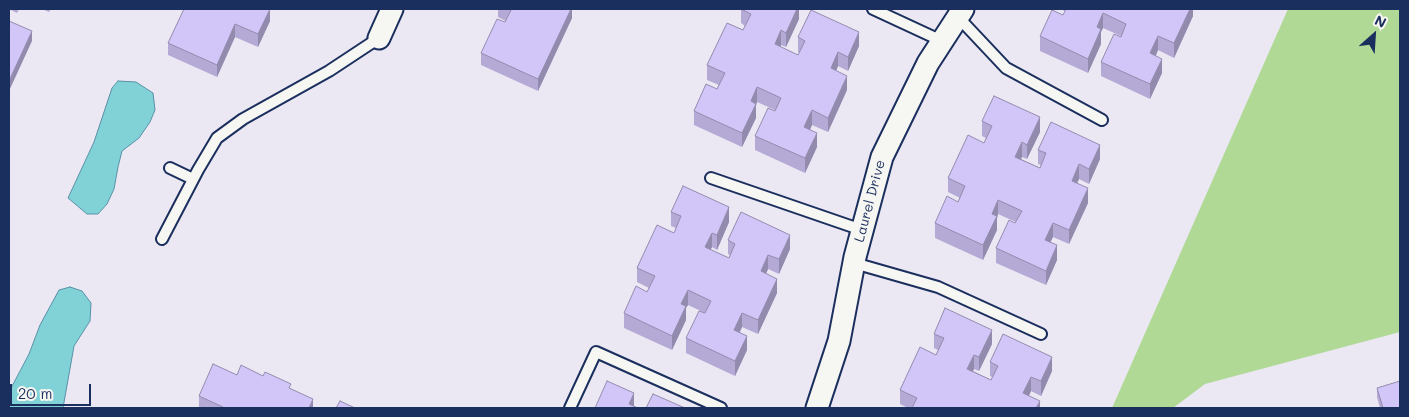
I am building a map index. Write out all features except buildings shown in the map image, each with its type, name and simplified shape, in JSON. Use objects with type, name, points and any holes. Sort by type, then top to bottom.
[{"type":"street","points":[[379,38],[392,9]]},
{"type":"street","name":"Laurel Drive","points":[[817,408],[839,341],[854,263],[882,157],[928,63],[961,13]]},
{"type":"lane","points":[[873,9],[942,41]]},
{"type":"lane","points":[[961,13],[1006,68],[1102,120]]},
{"type":"lane","points":[[162,239],[217,138],[243,119],[329,71],[379,38]]},
{"type":"lane","points":[[170,168],[193,179]]},
{"type":"lane","points":[[711,178],[862,230]]},
{"type":"lane","points":[[854,263],[938,287],[1041,334]]},
{"type":"lane","points":[[570,408],[596,352],[721,408]]},
{"type":"green space","points":[[1288,9],[1400,9],[1400,332],[1205,384],[1173,408],[1112,408]]},
{"type":"water","points":[[118,81],[136,82],[153,93],[155,110],[150,122],[139,138],[122,151],[114,189],[107,204],[98,214],[87,214],[68,198],[94,142],[112,88]]},
{"type":"water","points":[[70,287],[82,291],[91,303],[90,321],[74,346],[63,408],[9,408],[9,392],[29,354],[40,325],[59,290]]}]
